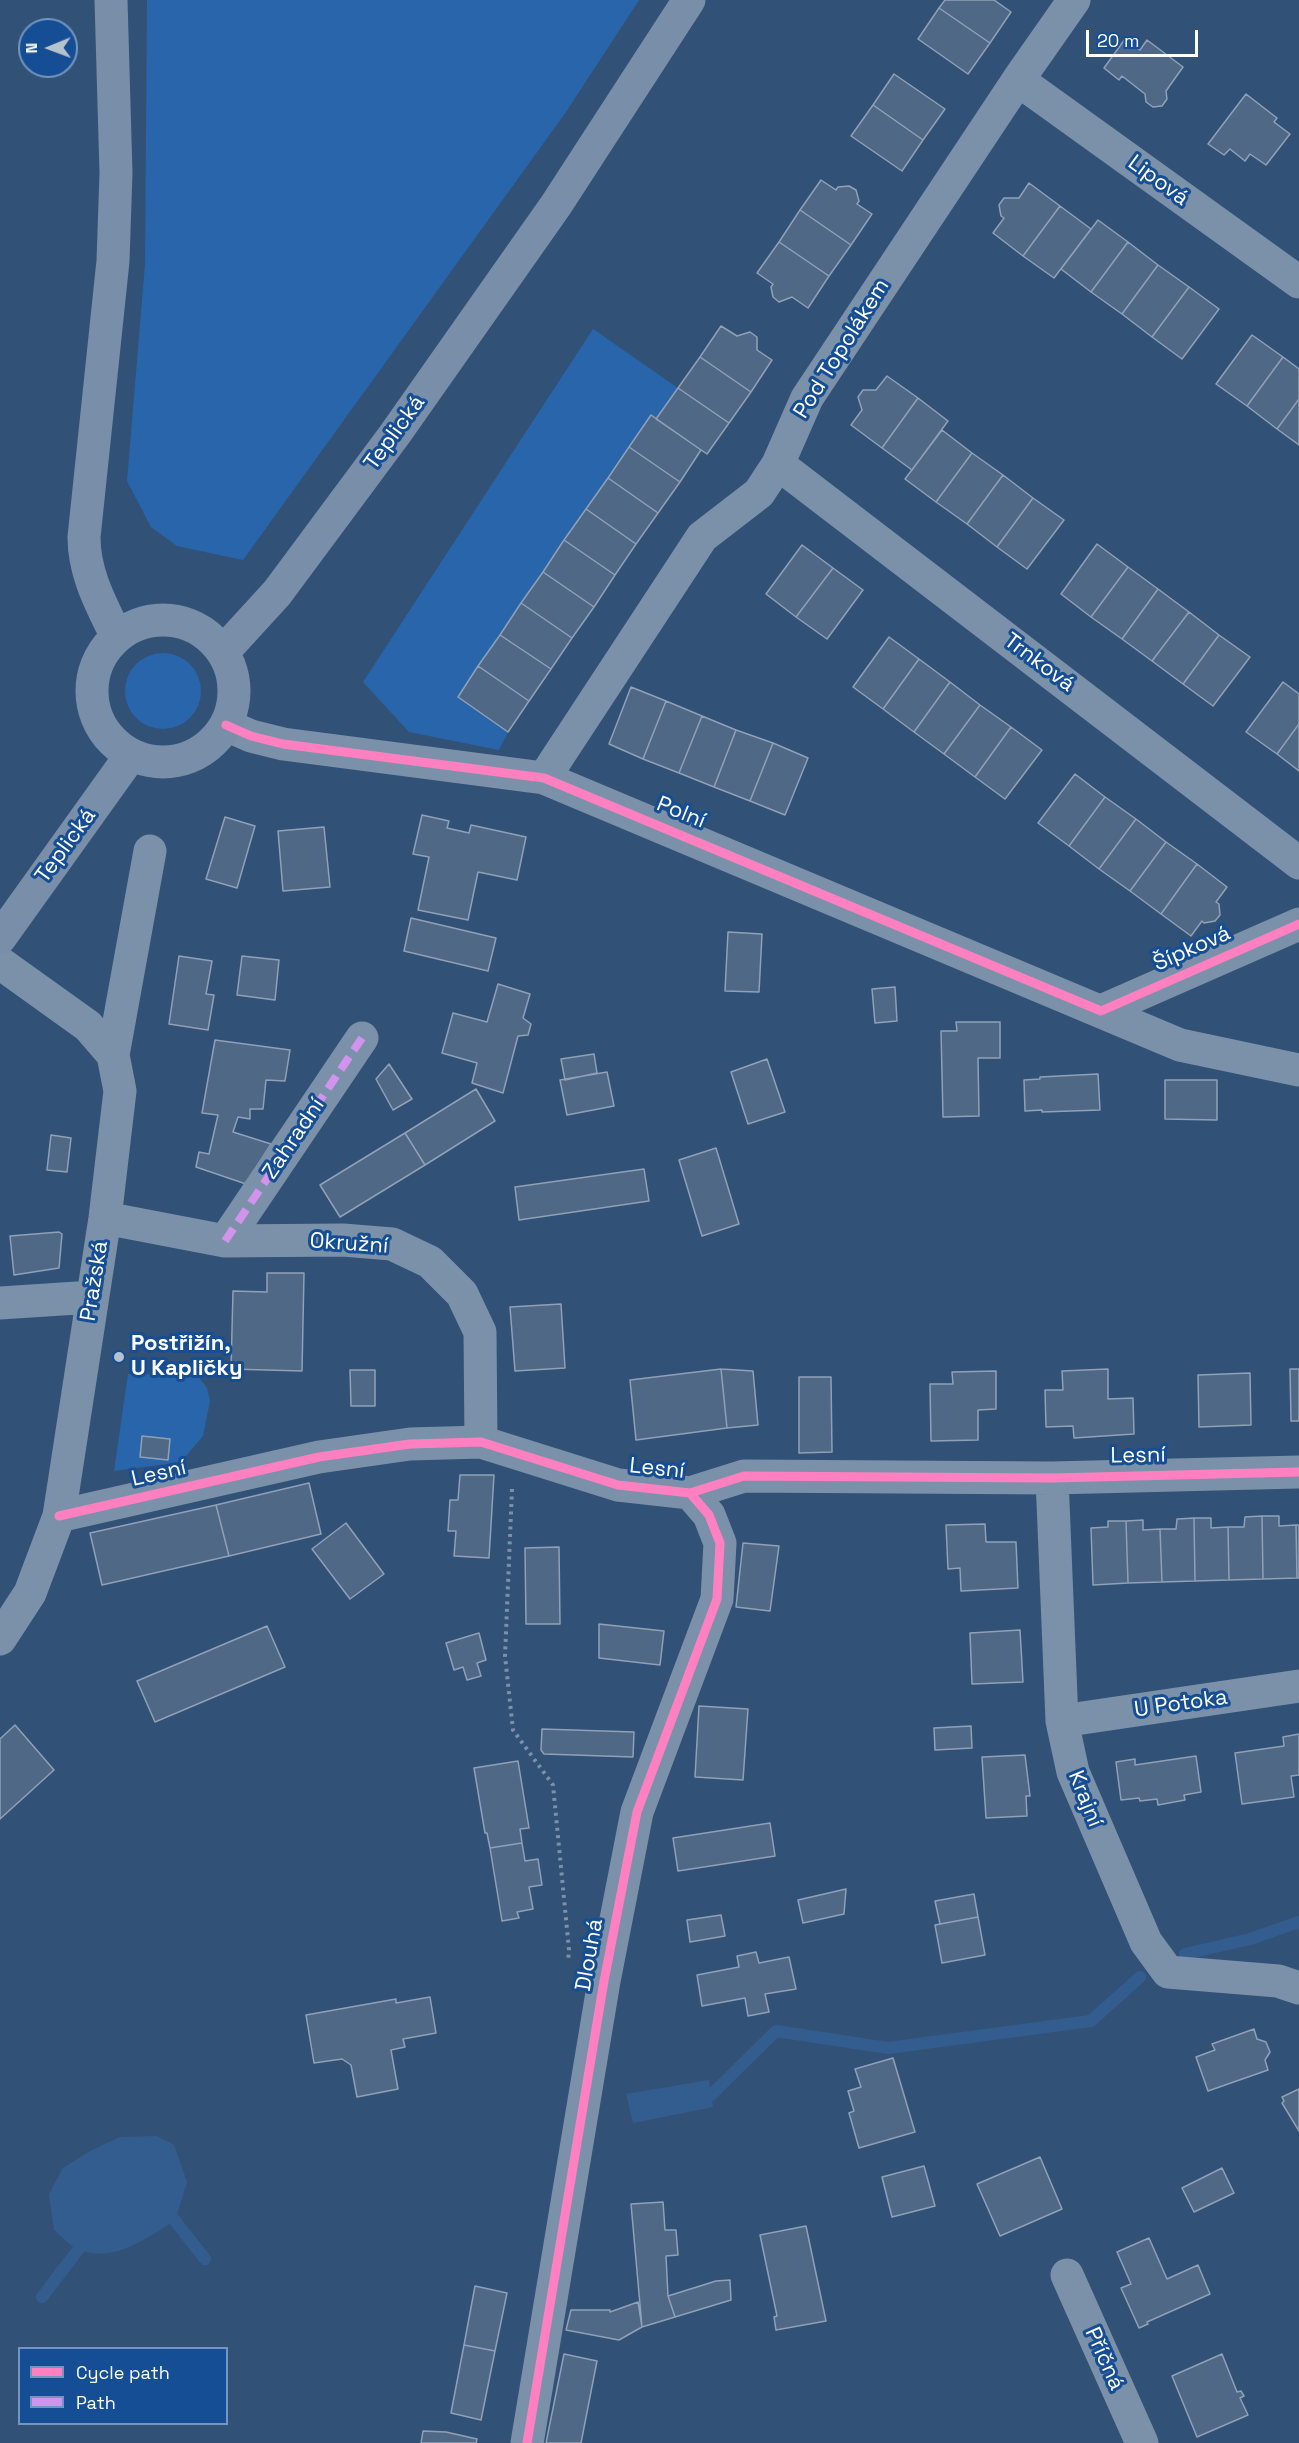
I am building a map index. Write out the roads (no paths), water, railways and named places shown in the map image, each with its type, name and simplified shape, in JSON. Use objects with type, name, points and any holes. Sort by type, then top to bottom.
[{"type":"main road","points":[[111,0],[116,173],[113,261],[84,537],[84,556],[88,574],[117,637]]},
{"type":"main road","name":"Teplická","points":[[222,651],[250,624],[284,584],[395,434],[556,205],[689,0]]},
{"type":"main road","points":[[169,620],[194,627],[214,641],[222,651],[234,682],[232,711],[226,725],[208,746],[187,759],[160,763],[131,755],[106,734],[94,709],[92,684],[95,671],[107,647],[117,637],[142,624],[169,620]]},
{"type":"main road","name":"Teplická","points":[[0,938],[131,755]]},
{"type":"street","name":"Pod Topolákem","points":[[544,778],[702,537],[759,494],[778,464],[807,398],[1018,80],[1074,0]]},
{"type":"street","name":"Lipová","points":[[1018,80],[1299,282]]},
{"type":"street","name":"Trnková","points":[[778,464],[1299,863]]},
{"type":"street","name":"Polní","points":[[226,725],[251,736],[283,744],[544,778],[1180,1045],[1299,1070]]},
{"type":"street","points":[[113,1055],[150,851]]},
{"type":"street","name":"Šípková","points":[[1101,1011],[1299,924]]},
{"type":"street","name":"Pražská","points":[[0,963],[88,1026],[113,1055],[120,1090],[105,1218],[59,1516],[30,1593],[0,1639]]},
{"type":"street","name":"Zahradní","points":[[225,1241],[362,1038]]},
{"type":"street","name":"Okružní","points":[[105,1218],[225,1241],[343,1240],[392,1244],[430,1262],[462,1294],[480,1332],[481,1442]]},
{"type":"street","points":[[0,1303],[92,1297]]},
{"type":"street","name":"Lesní","points":[[59,1516],[319,1457],[410,1444],[481,1442],[618,1485],[690,1493],[744,1476],[1052,1478],[1299,1472]]},
{"type":"street","name":"Krajní","points":[[1052,1478],[1062,1721],[1072,1772],[1146,1942],[1168,1972],[1278,1981],[1299,1988]]},
{"type":"street","name":"Dlouhá","points":[[527,2443],[604,1981],[637,1812],[717,1599],[720,1544],[709,1515],[690,1493]]},
{"type":"street","name":"U Potoka","points":[[1062,1721],[1299,1686]]},
{"type":"street","name":"Příčná","points":[[1067,2275],[1142,2443]]},
{"type":"waterway","points":[[1185,1954],[1250,1939],[1299,1922]]},
{"type":"waterway","points":[[697,2100],[711,2095],[776,2031],[888,2048],[1091,2021],[1140,1977]]},
{"type":"waterway","points":[[165,2208],[205,2259]]},
{"type":"waterway","points":[[42,2297],[78,2250],[85,2236]]},
{"type":"place","name":"Postřižín, U Kapličky","points":[[119,1357]]}]
